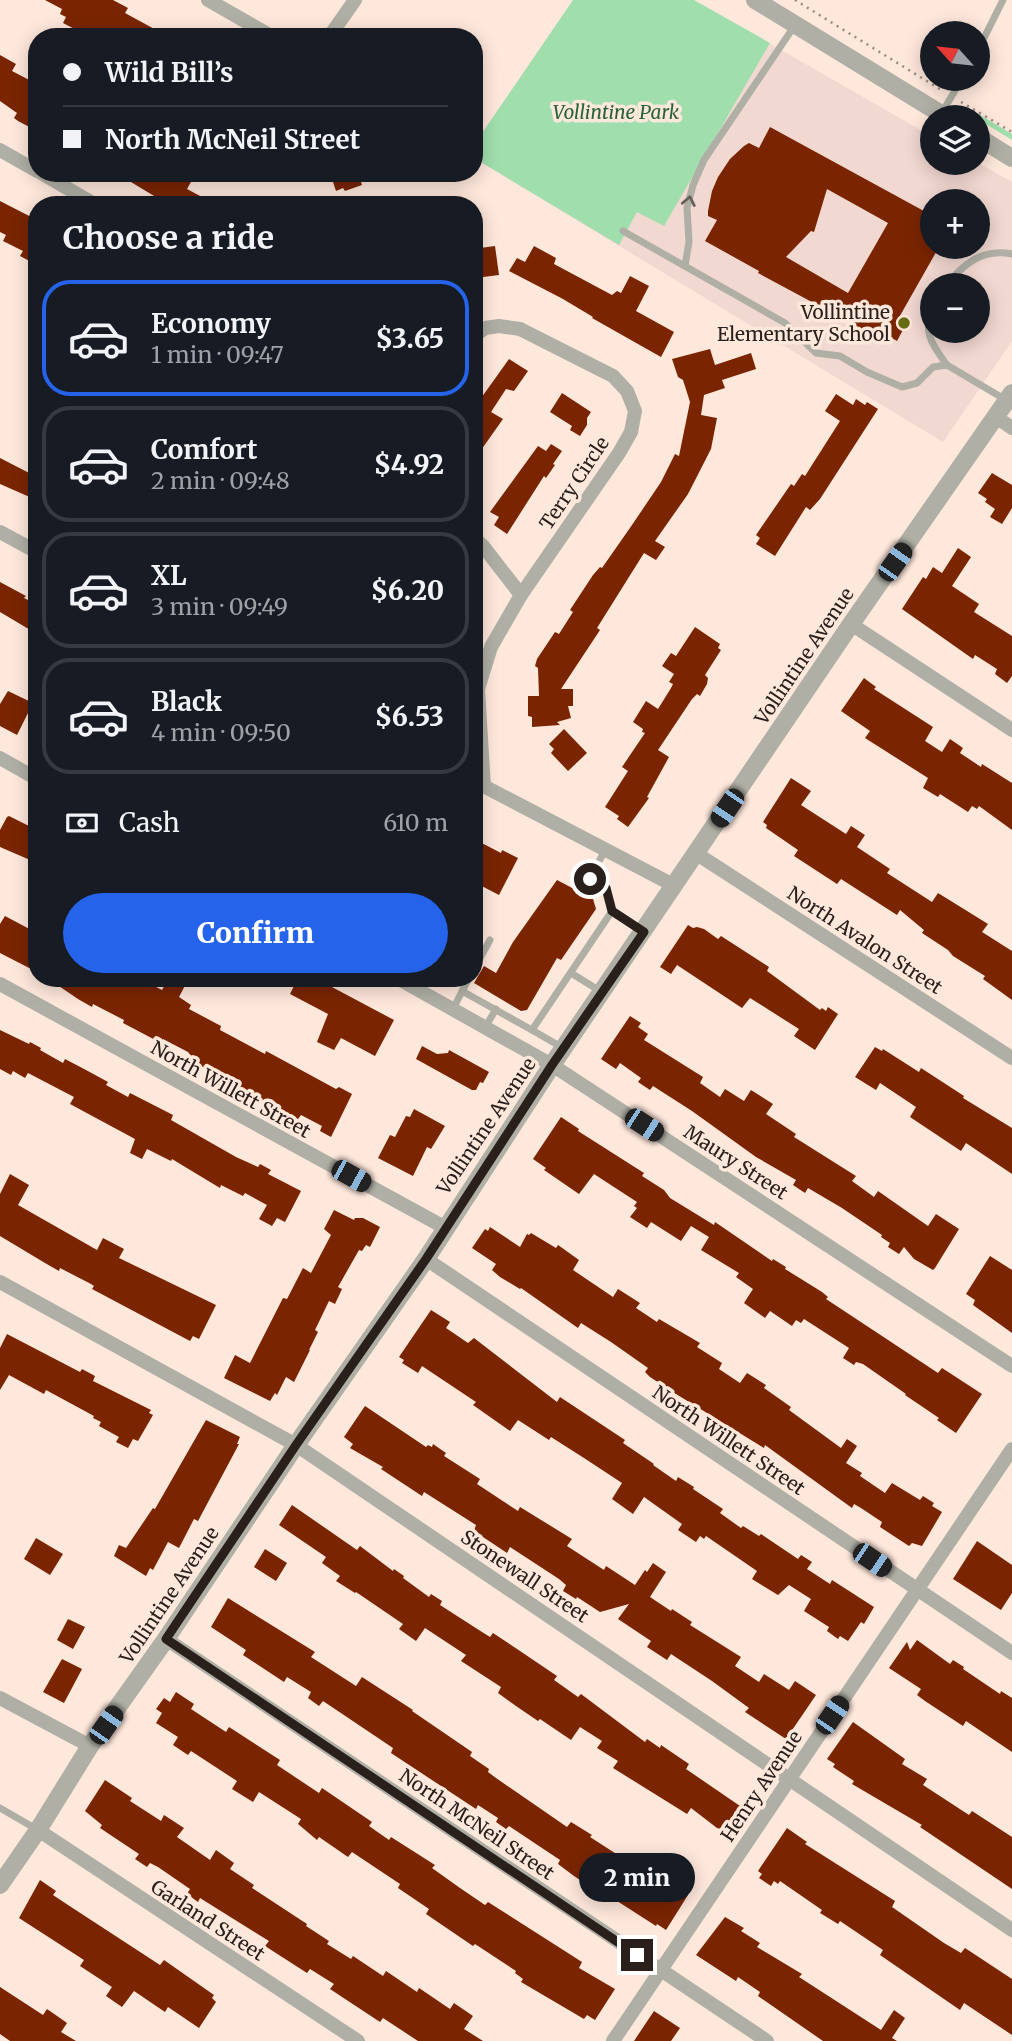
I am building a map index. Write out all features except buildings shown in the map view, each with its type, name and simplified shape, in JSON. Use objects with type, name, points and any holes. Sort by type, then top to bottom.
[{"type":"street","points":[[208,0],[257,28]]},
{"type":"street","points":[[335,28],[355,0]]},
{"type":"street","points":[[755,0],[925,105]]},
{"type":"street","points":[[990,144],[1012,158]]},
{"type":"street","points":[[0,150],[28,166]]},
{"type":"street","points":[[56,182],[80,196]]},
{"type":"street","name":"Terry Circle","points":[[483,329],[499,326],[520,329],[613,376],[627,391],[635,411],[631,432],[619,453],[520,595],[491,648],[483,673]]},
{"type":"street","name":"Vollintine Avenue","points":[[0,1885],[90,1746],[426,1259],[444,1227],[552,1065],[851,624],[1009,397]]},
{"type":"street","points":[[996,417],[1012,428]]},
{"type":"street","points":[[0,532],[28,547]]},
{"type":"street","points":[[483,546],[520,595]]},
{"type":"street","points":[[851,624],[1012,730]]},
{"type":"street","points":[[0,758],[28,774]]},
{"type":"street","points":[[483,786],[675,886]]},
{"type":"street","name":"North Avalon Street","points":[[697,854],[1012,1058]]},
{"type":"street","name":"North Willett Street","points":[[0,984],[444,1227]]},
{"type":"street","name":"Maury Street","points":[[413,987],[552,1065],[1012,1366]]},
{"type":"street","name":"North Willett Street","points":[[426,1259],[1012,1653]]},
{"type":"street","name":"Stonewall Street","points":[[0,1282],[296,1445],[1012,1930]]},
{"type":"street","name":"Henry Avenue","points":[[612,2041],[1012,1448]]},
{"type":"street","name":"North McNeil Street","points":[[166,1639],[767,2041]]},
{"type":"street","points":[[0,1698],[90,1746]]},
{"type":"street","name":"Garland Street","points":[[38,1830],[358,2041]]},
{"type":"lane","points":[[990,26],[1003,0]]},
{"type":"lane","points":[[685,266],[689,242],[687,208],[704,160],[795,25]]},
{"type":"lane","points":[[948,105],[955,91]]},
{"type":"lane","points":[[623,231],[785,323],[816,353],[840,356],[867,372],[902,387],[917,383],[933,367],[947,365]]},
{"type":"lane","points":[[956,273],[964,264],[997,251],[1012,254]]},
{"type":"lane","points":[[930,343],[947,365],[1009,397]]},
{"type":"lane","points":[[605,850],[590,879],[606,888],[612,911],[644,932]]},
{"type":"lane","points":[[532,1030],[612,911]]},
{"type":"lane","points":[[483,953],[490,940]]},
{"type":"lane","points":[[571,973],[602,992]]},
{"type":"lane","points":[[453,1009],[464,987]]},
{"type":"lane","points":[[462,992],[564,1048]]},
{"type":"lane","points":[[486,1027],[496,1009]]},
{"type":"lane","points":[[0,1808],[38,1830]]},
{"type":"path","points":[[795,0],[1012,132]]},
{"type":"shaded area","points":[[573,0],[694,0],[920,130],[920,175],[990,175],[990,170],[1012,182],[1012,341],[943,442],[483,163],[483,132]]},
{"type":"green space","name":"Vollintine Park","points":[[573,0],[694,0],[770,43],[664,226],[637,212],[619,245],[483,163],[483,132]]},
{"type":"green space","points":[[990,121],[1012,134],[1012,140],[990,127]]},
{"type":"place","name":"Vollintine Elementary School","points":[[904,323]]},
{"type":"route","points":[[590,879],[606,888],[612,911],[644,932],[552,1065],[444,1227],[426,1259],[296,1445],[166,1639],[637,1955]]}]
